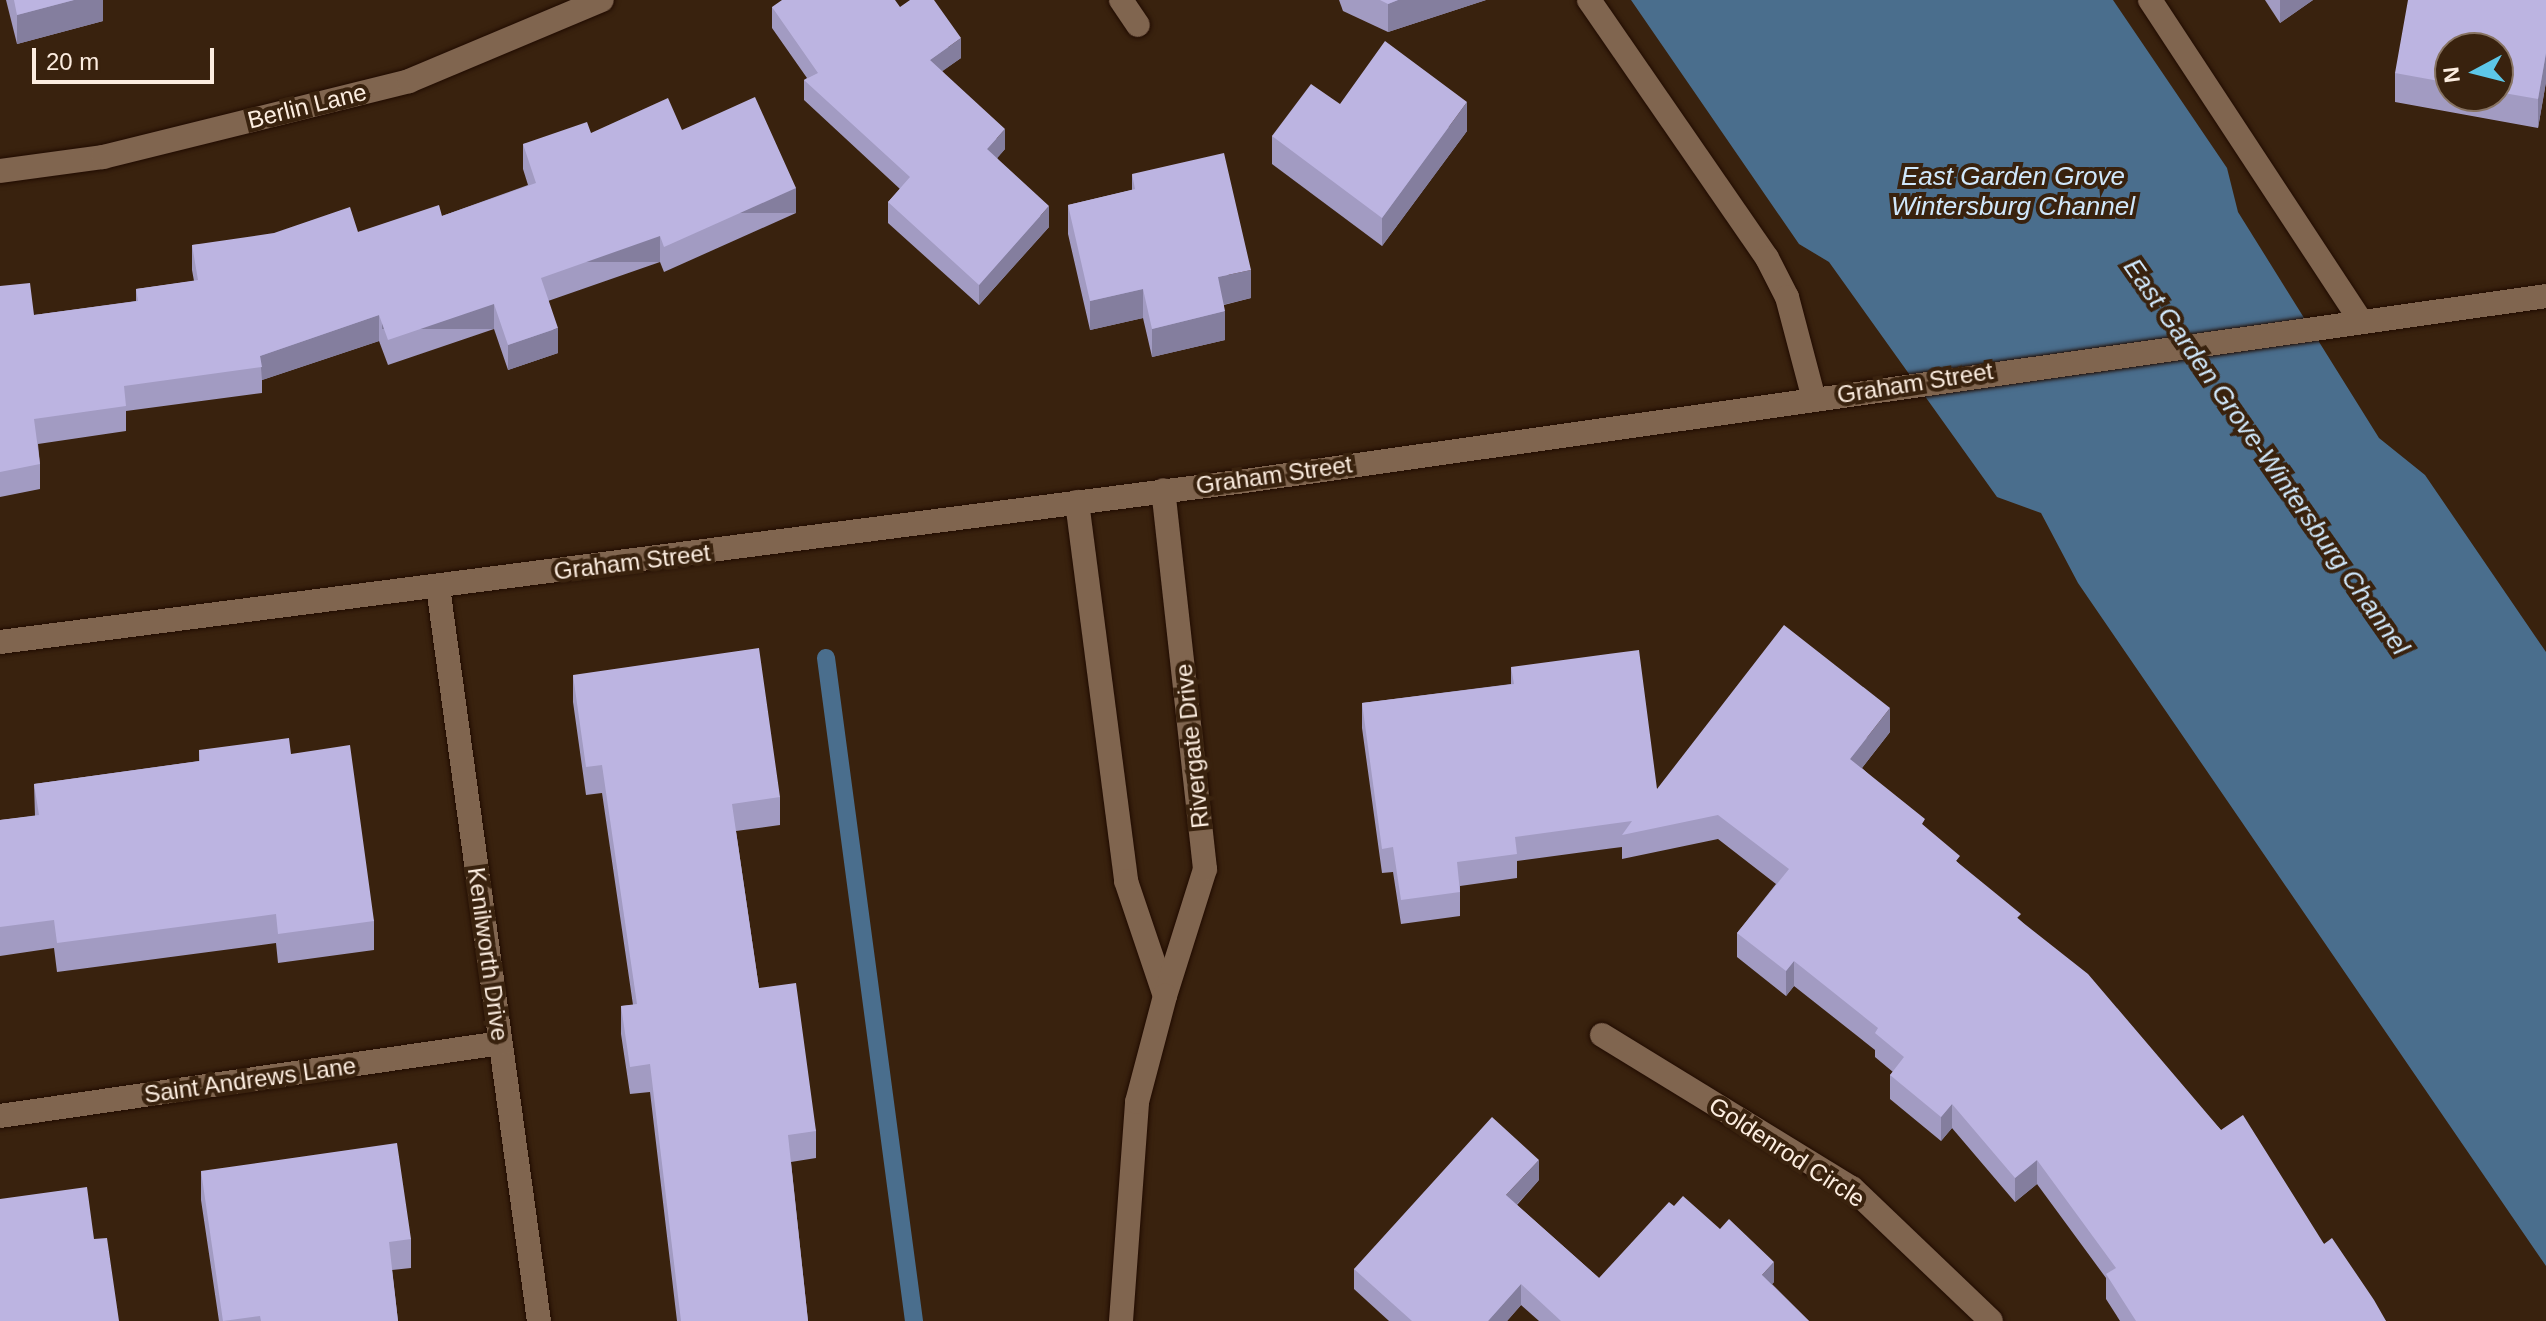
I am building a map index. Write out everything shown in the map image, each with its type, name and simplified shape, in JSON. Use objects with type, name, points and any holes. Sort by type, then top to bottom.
[{"type":"street","name":"Berlin Lane","points":[[0,171],[103,157],[409,81],[602,0]]},
{"type":"street","points":[[1121,0],[1138,25]]},
{"type":"street","points":[[1589,0],[1767,258],[1787,297],[1814,399]]},
{"type":"street","points":[[2150,0],[2361,321]]},
{"type":"street","name":"Graham Street","points":[[0,642],[1077,502],[2546,296]]},
{"type":"street","name":"Rivergate Drive","points":[[1121,1321],[1137,1102],[1165,996],[1205,869],[1163,490]]},
{"type":"street","points":[[1077,502],[1126,881],[1165,996]]},
{"type":"street","name":"Kenilworth Drive","points":[[438,587],[539,1321]]},
{"type":"street","name":"Goldenrod Circle","points":[[1602,1035],[1852,1188],[1991,1321]]},
{"type":"street","name":"Saint Andrews Lane","points":[[0,1116],[501,1043]]},
{"type":"water","name":"East Garden Grove Wintersburg Channel","points":[[1631,0],[2113,0],[2227,168],[2238,212],[2379,438],[2425,475],[2546,652],[2546,1266],[2078,583],[2041,513],[1997,497],[1829,262],[1799,244]]},
{"type":"building","points":[[14,0],[74,0],[17,15]]},
{"type":"building","points":[[782,0],[895,0],[900,7],[910,0],[934,0],[961,38],[930,60],[1005,129],[987,149],[1049,206],[979,285],[888,202],[910,177],[804,80],[818,73],[772,7]]},
{"type":"building","points":[[2408,0],[2546,0],[2546,53],[2538,99],[2514,95],[2514,32],[2434,32],[2434,80],[2395,73]]},
{"type":"building","points":[[1385,41],[1467,102],[1382,218],[1272,136],[1311,84],[1340,104]]},
{"type":"building","points":[[755,97],[796,188],[664,247],[660,236],[541,278],[558,328],[508,345],[494,304],[388,340],[379,315],[260,356],[262,367],[124,386],[126,406],[34,419],[40,464],[0,472],[0,286],[30,283],[34,315],[138,301],[136,289],[198,280],[192,245],[274,233],[350,207],[358,232],[439,205],[442,216],[536,183],[523,144],[587,122],[591,133],[668,98],[682,130]]},
{"type":"building","points":[[1224,153],[1251,270],[1218,277],[1225,311],[1152,329],[1143,289],[1090,301],[1068,205],[1135,189],[1132,174]]},
{"type":"building","points":[[1784,625],[1890,708],[1850,759],[1925,819],[1922,824],[1960,856],[1956,861],[2021,914],[2017,918],[2088,974],[2221,1130],[2243,1115],[2324,1244],[2332,1238],[2386,1321],[2136,1321],[2106,1274],[2116,1268],[2037,1160],[2015,1178],[1952,1104],[1941,1117],[1890,1075],[1904,1057],[1875,1033],[1878,1028],[1794,961],[1786,971],[1737,933],[1789,869],[1718,815],[1622,835],[1632,821],[1515,837],[1517,854],[1457,862],[1460,892],[1401,900],[1393,847],[1382,849],[1362,703],[1514,684],[1511,667],[1639,650],[1657,789]]},
{"type":"building","points":[[759,648],[780,797],[732,804],[759,988],[796,983],[816,1131],[788,1135],[808,1321],[681,1321],[650,1064],[630,1067],[621,1006],[637,1004],[602,765],[586,767],[573,675]]},
{"type":"building","points":[[289,738],[291,754],[350,745],[374,921],[278,934],[276,914],[57,943],[54,920],[0,927],[0,820],[39,815],[34,784],[200,761],[199,750]]},
{"type":"building","points":[[1492,1117],[1539,1160],[1506,1195],[1599,1278],[1669,1202],[1674,1206],[1683,1196],[1720,1229],[1729,1219],[1774,1262],[1762,1275],[1809,1321],[1561,1321],[1521,1284],[1488,1321],[1412,1321],[1354,1269]]},
{"type":"building","points":[[397,1143],[411,1239],[389,1242],[398,1321],[261,1321],[260,1316],[223,1321],[201,1171]]},
{"type":"building","points":[[87,1187],[94,1239],[107,1238],[119,1321],[0,1321],[0,1199]]},
{"type":"waterway","points":[[826,658],[914,1321]]},
{"type":"water label","name":"East Garden Grove-Wintersburg Channel","points":[[2266,457]]}]
